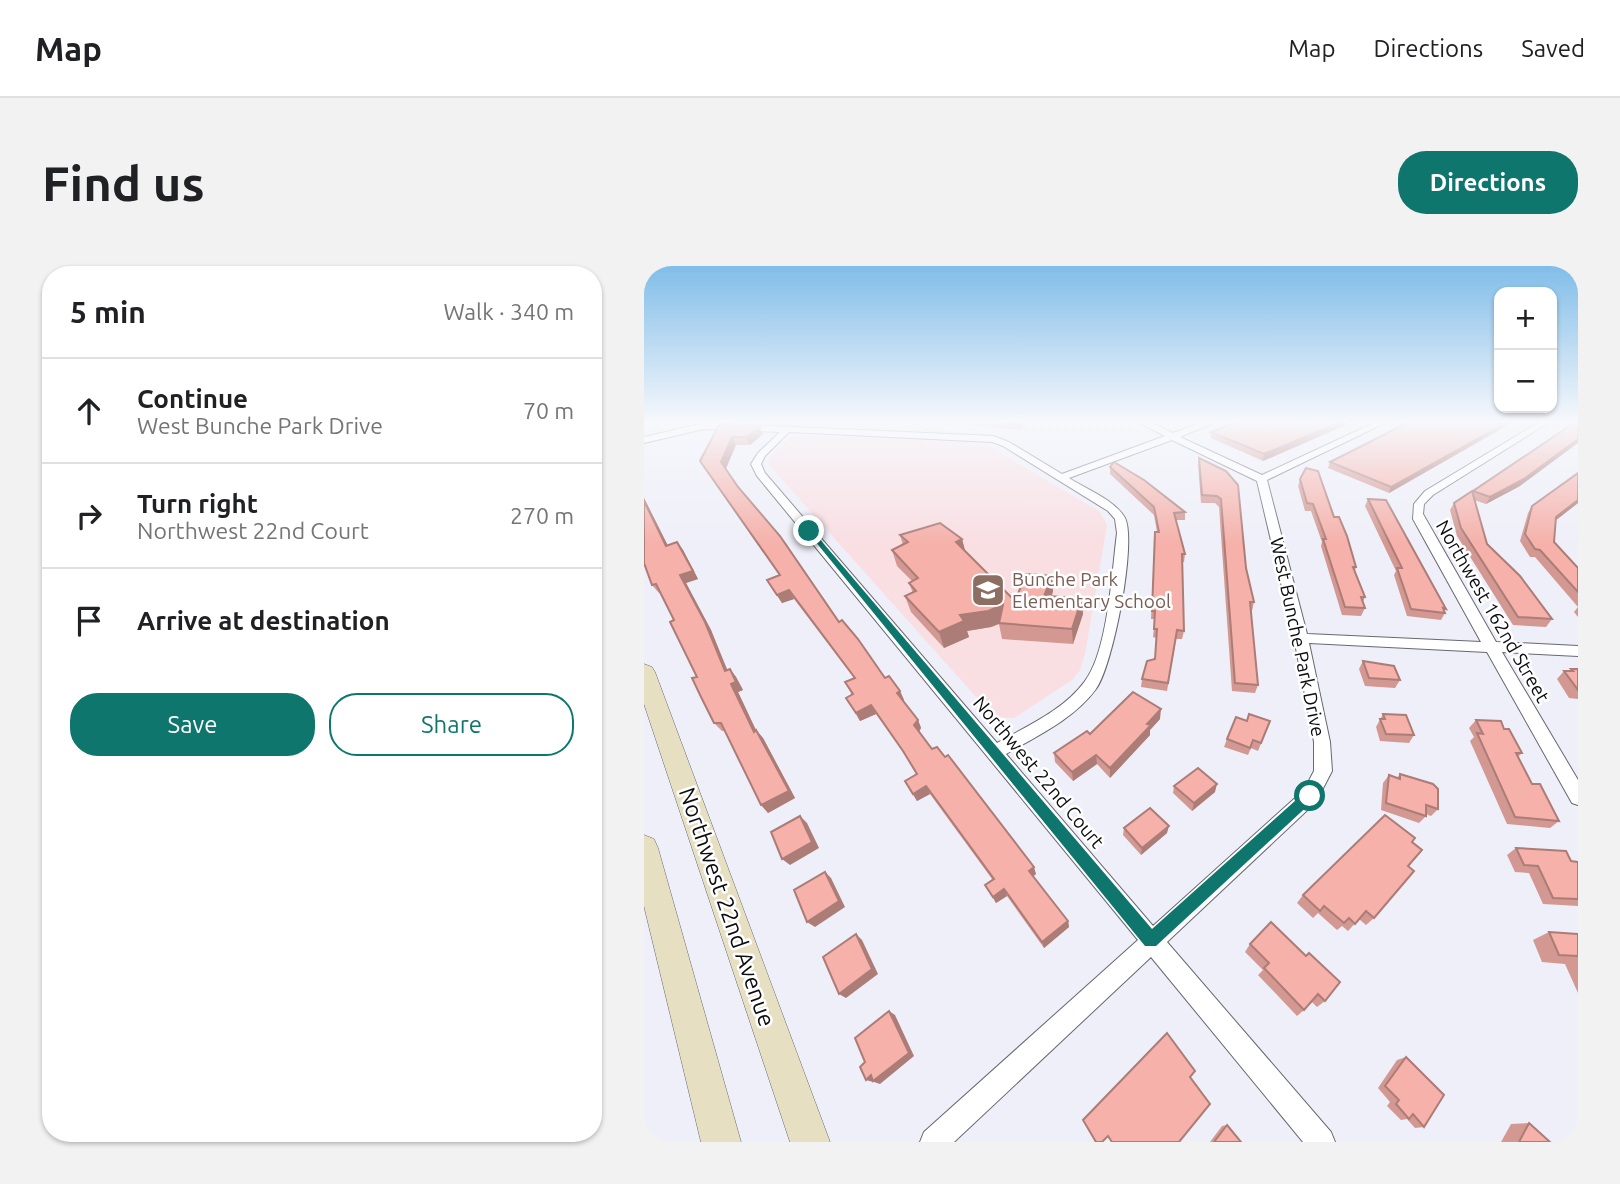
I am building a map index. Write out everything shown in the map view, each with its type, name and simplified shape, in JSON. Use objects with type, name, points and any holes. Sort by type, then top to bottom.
[{"type":"main road","name":"Northwest 22nd Avenue","points":[[644,673],[810,1142]]},
{"type":"main road","points":[[644,848],[721,1142]]},
{"type":"street","name":"Northwest 22nd Court","points":[[757,462],[760,474],[1321,1142]]},
{"type":"street","points":[[996,752],[1070,705],[1093,684],[1103,662],[1122,526],[1112,509],[1035,462]]},
{"type":"street","points":[[1063,477],[1104,462]]},
{"type":"street","points":[[1227,462],[1262,479],[1298,462]]},
{"type":"street","name":"Northwest 162nd Street","points":[[1480,462],[1419,502],[1416,510],[1418,519],[1578,797]]},
{"type":"street","name":"West Bunche Park Drive","points":[[934,1142],[1310,796],[1322,771],[1322,743],[1301,638],[1262,479]]},
{"type":"street","points":[[1301,638],[1578,651]]},
{"type":"shaded area","name":"Bunche Park Elementary School","points":[[768,462],[1016,462],[1100,512],[1107,525],[1080,670],[1072,680],[1014,718],[994,717]]},
{"type":"building","points":[[701,462],[721,462],[738,487],[780,536],[839,622],[842,620],[858,639],[885,678],[889,676],[900,691],[897,693],[918,720],[914,725],[932,749],[937,747],[945,757],[948,755],[1034,867],[1029,871],[1068,921],[1042,942],[1004,889],[993,897],[985,885],[994,879],[926,786],[913,794],[905,781],[917,774],[871,705],[856,713],[846,698],[853,694],[845,682],[855,678],[789,590],[777,595],[767,580],[780,575]]},
{"type":"building","points":[[1114,462],[1144,480],[1185,512],[1174,513],[1185,554],[1182,554],[1184,631],[1177,630],[1168,683],[1142,679],[1147,661],[1155,659],[1157,629],[1154,629],[1155,611],[1152,611],[1155,532],[1159,532],[1154,507],[1110,467]]},
{"type":"building","points":[[1199,462],[1207,462],[1226,471],[1238,485],[1246,568],[1254,602],[1250,602],[1258,685],[1235,683],[1221,499],[1217,496],[1202,495]]},
{"type":"building","points":[[1330,462],[1436,462],[1391,487]]},
{"type":"building","points":[[1516,462],[1547,462],[1524,479],[1490,497],[1473,491]]},
{"type":"building","points":[[1306,468],[1318,471],[1334,517],[1339,517],[1356,567],[1353,567],[1365,597],[1361,597],[1365,608],[1345,607],[1323,539],[1326,539],[1313,504],[1307,503],[1300,479]]},
{"type":"building","points":[[1578,473],[1578,500],[1556,517],[1554,542],[1578,568],[1578,592],[1540,550],[1535,549],[1525,534],[1532,506]]},
{"type":"building","points":[[1472,491],[1487,544],[1520,576],[1552,619],[1518,617],[1461,528],[1454,503]]},
{"type":"building","points":[[1368,499],[1386,500],[1446,609],[1443,608],[1445,613],[1411,609],[1397,568],[1402,568]]},
{"type":"building","points":[[644,501],[666,546],[677,542],[693,571],[680,575],[705,622],[725,671],[730,669],[736,682],[731,684],[754,732],[756,730],[789,791],[761,805],[721,723],[714,723],[701,697],[692,678],[697,677],[670,622],[674,620],[656,584],[652,585],[644,563]]},
{"type":"building","points":[[940,523],[962,539],[956,542],[1015,601],[1026,574],[1052,576],[1044,596],[1082,598],[1072,629],[999,623],[1003,605],[988,611],[960,615],[964,621],[939,632],[905,596],[916,591],[909,583],[918,578],[892,550],[908,542],[900,535]]},
{"type":"building","points":[[1363,661],[1394,666],[1400,680],[1369,678]]},
{"type":"building","points":[[1571,669],[1578,669],[1578,690],[1564,671],[1573,671]]},
{"type":"building","points":[[1133,692],[1161,709],[1147,724],[1151,725],[1110,768],[1096,755],[1072,772],[1054,753],[1087,731],[1090,734]]},
{"type":"building","points":[[1249,714],[1270,721],[1261,743],[1253,740],[1250,748],[1227,739],[1236,717],[1247,721]]},
{"type":"building","points":[[1383,714],[1406,715],[1414,735],[1386,734],[1380,719],[1385,719]]},
{"type":"building","points":[[1476,720],[1501,721],[1504,729],[1509,729],[1522,753],[1516,753],[1532,784],[1540,784],[1559,821],[1515,817],[1477,733],[1483,734]]},
{"type":"building","points":[[1198,768],[1217,784],[1194,803],[1174,786]]},
{"type":"building","points":[[1400,774],[1433,784],[1438,789],[1438,809],[1426,805],[1426,816],[1386,803],[1389,775],[1400,779]]},
{"type":"building","points":[[1150,808],[1169,826],[1142,848],[1124,828]]},
{"type":"building","points":[[1385,815],[1415,838],[1412,842],[1422,850],[1408,866],[1414,871],[1374,918],[1366,911],[1355,924],[1349,918],[1344,923],[1324,906],[1320,911],[1303,895]]},
{"type":"building","points":[[800,816],[812,842],[782,859],[771,832]]},
{"type":"building","points":[[1516,848],[1566,851],[1571,861],[1578,862],[1578,899],[1553,898],[1538,866],[1524,865]]},
{"type":"building","points":[[825,872],[839,901],[807,922],[794,890]]},
{"type":"building","points":[[1271,922],[1306,956],[1309,953],[1340,982],[1325,1001],[1318,994],[1304,1010],[1264,968],[1269,963],[1250,944]]},
{"type":"building","points":[[1549,932],[1578,934],[1578,956],[1559,955]]},
{"type":"building","points":[[856,934],[872,969],[839,994],[823,957]]},
{"type":"building","points":[[889,1011],[909,1053],[873,1081],[871,1075],[866,1080],[860,1067],[865,1062],[855,1038]]},
{"type":"building","points":[[1167,1033],[1195,1071],[1190,1077],[1210,1104],[1179,1142],[1112,1142],[1108,1136],[1102,1142],[1096,1142],[1083,1120]]},
{"type":"building","points":[[1406,1057],[1444,1095],[1424,1127],[1413,1114],[1409,1119],[1396,1104],[1399,1100],[1385,1086]]},
{"type":"building","points":[[1529,1123],[1550,1142],[1519,1142]]},
{"type":"building","points":[[1227,1125],[1241,1142],[1214,1142]]},
{"type":"place","name":"Bunche Park Elementary School","points":[[988,590]]},
{"type":"route","points":[[809,531],[1151,940],[1310,796]]}]
